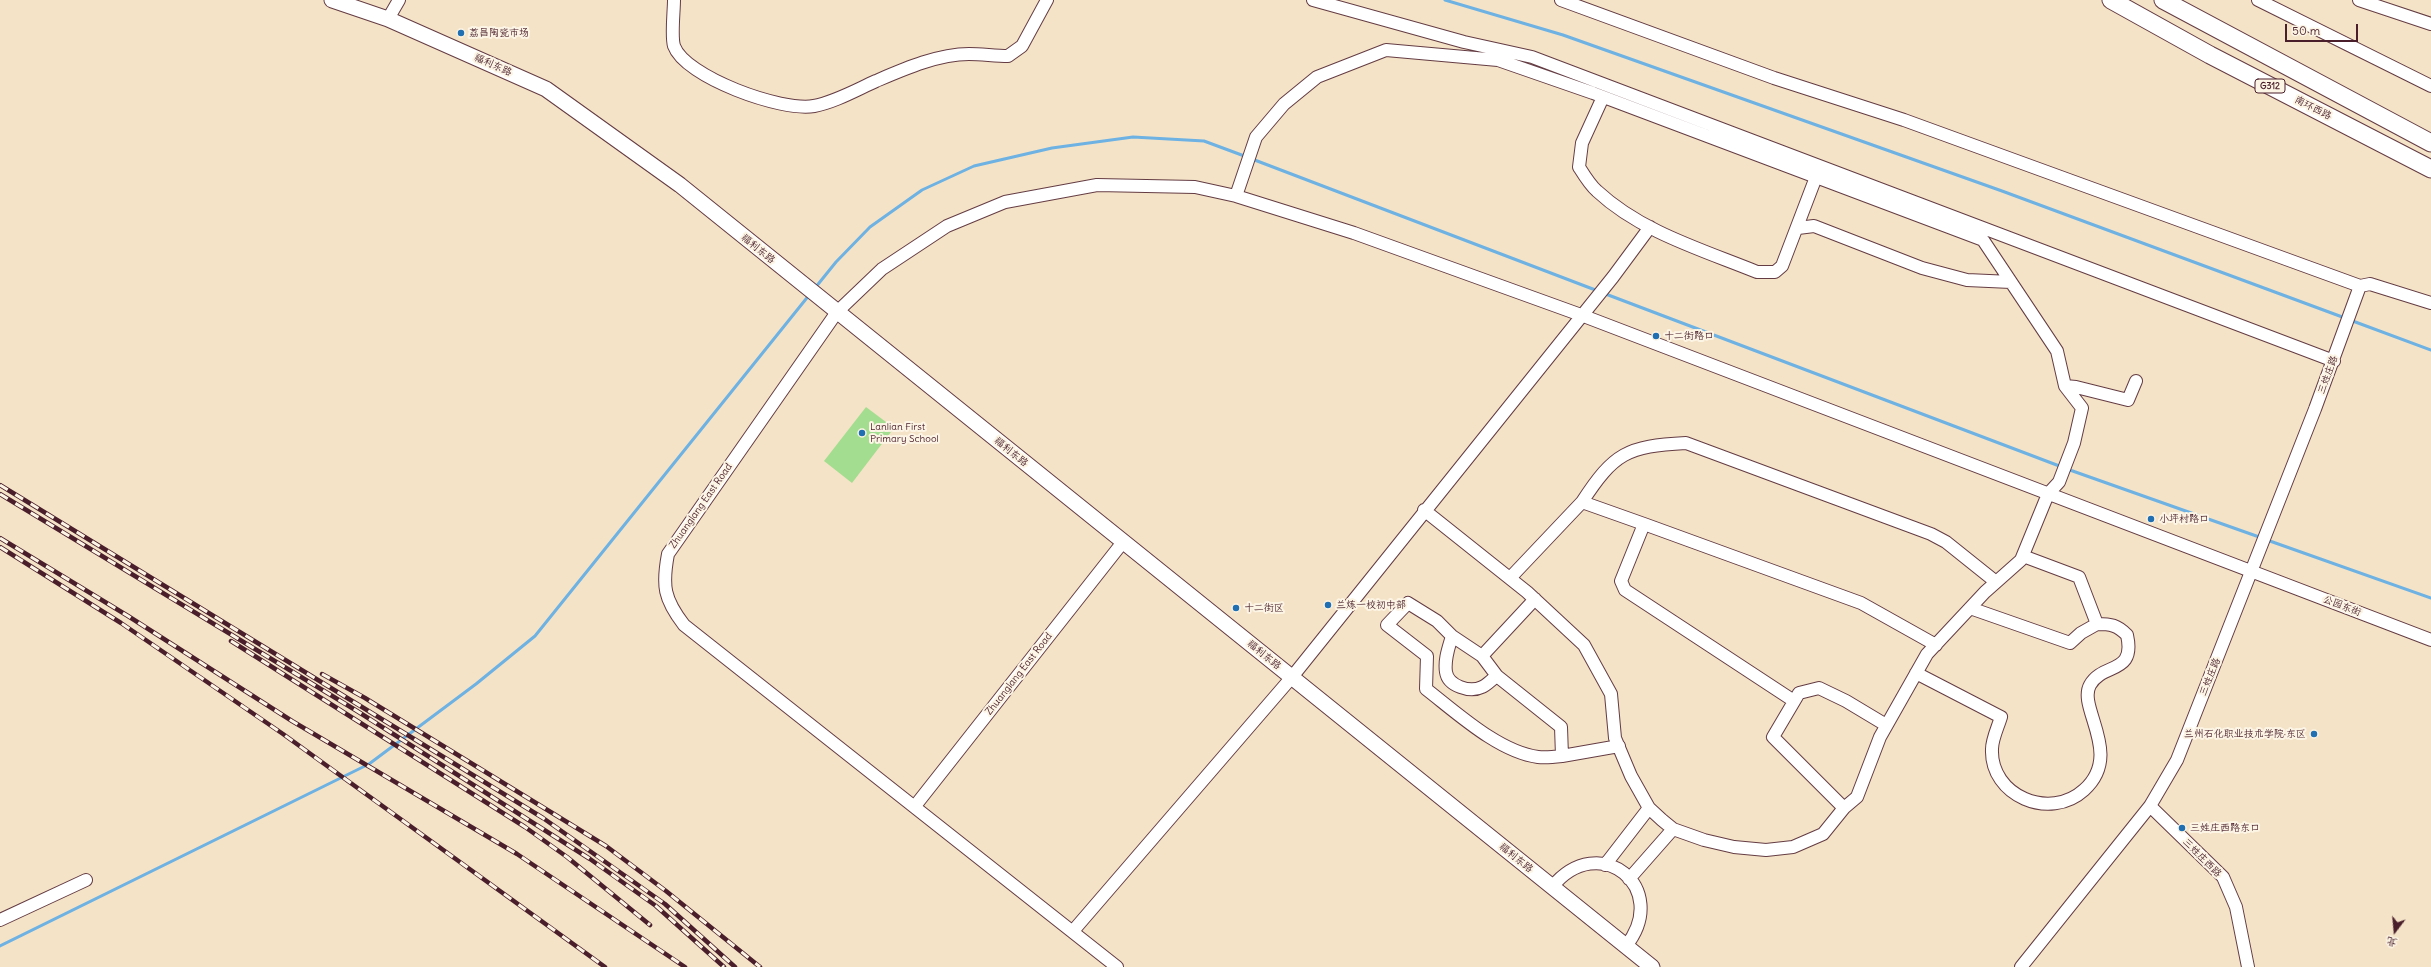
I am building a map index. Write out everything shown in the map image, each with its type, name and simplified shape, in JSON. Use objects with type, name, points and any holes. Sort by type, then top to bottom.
[{"type":"highway","name":"南环西路","points":[[2110,0],[2210,55],[2431,168]]},
{"type":"highway","name":"G312","points":[[2163,0],[2431,143]]},
{"type":"main road","name":"福利东路","points":[[332,0],[388,19],[546,89],[680,185],[801,284],[1652,967]]},
{"type":"street","points":[[388,19],[399,0]]},
{"type":"street","points":[[674,0],[674,45],[684,62],[719,82],[762,100],[789,106],[813,106],[899,71],[949,56],[968,54],[1008,56],[1022,46],[1048,0]]},
{"type":"street","points":[[1313,0],[1464,42],[1532,57],[2335,356]]},
{"type":"street","points":[[1561,0],[1774,78],[1911,123],[2359,290],[2370,284],[2431,303]]},
{"type":"street","points":[[2258,0],[2431,86]]},
{"type":"street","points":[[2359,0],[2431,24]]},
{"type":"street","points":[[2352,46],[2431,95]]},
{"type":"street","points":[[1236,196],[1256,137],[1284,104],[1318,76],[1386,50],[1498,60],[1603,97],[1983,240],[2057,350],[2065,386],[2082,408],[2074,443],[2059,482],[2048,494],[2021,560],[1996,582],[1927,654],[1880,737],[1857,797],[1844,808],[1823,834],[1793,847],[1766,850],[1734,847],[1704,840],[1673,829],[1649,808],[1631,776],[1615,738],[1611,694],[1584,645],[1535,599],[1424,510]]},
{"type":"street","points":[[1603,97],[1582,143],[1579,167],[1596,191],[1624,212],[1650,227],[1757,272],[1767,274],[1776,272],[1782,266],[1798,228],[1816,177]]},
{"type":"street","name":"Zhuanglang East Road","points":[[1117,967],[684,625],[670,606],[664,577],[668,554],[834,310],[888,265],[947,226],[1006,202],[1097,185],[1195,187],[1236,196],[1354,233],[1584,311]]},
{"type":"street","points":[[1798,228],[1814,226],[1922,268],[1967,280],[2011,282]]},
{"type":"street","points":[[1073,931],[1292,677],[1424,510],[1613,276],[1650,227]]},
{"type":"street","name":"三姓庄路","points":[[2021,967],[2150,806],[2177,760],[2266,536],[2359,290]]},
{"type":"street","name":"公园东街","points":[[1584,311],[2048,494],[2431,640]]},
{"type":"street","points":[[2065,386],[2076,387],[2128,400],[2136,380]]},
{"type":"street","points":[[1510,578],[1582,502],[1602,472],[1622,454],[1654,445],[1686,444],[1932,534],[1946,542],[1996,582]]},
{"type":"street","points":[[1582,502],[1861,603],[1936,645]]},
{"type":"street","points":[[1644,524],[1621,581],[1626,590],[1794,701]]},
{"type":"street","name":"Zhuanglang East Road","points":[[915,806],[1123,542]]},
{"type":"street","points":[[2023,556],[2079,577],[2097,624]]},
{"type":"street","points":[[1482,656],[1535,599]]},
{"type":"street","points":[[1562,756],[1561,727],[1497,676],[1482,656],[1452,636],[1437,621],[1408,603],[1387,625],[1427,656],[1426,689],[1507,748],[1538,757],[1562,756],[1619,746]]},
{"type":"street","points":[[1916,673],[2001,717],[1992,749],[1995,770],[2006,788],[2024,800],[2045,805],[2066,801],[2084,790],[2096,773],[2101,752],[2087,694],[2090,685],[2098,676],[2121,665],[2126,660],[2128,652],[2127,635],[2119,627],[2110,624],[2097,624],[2080,633],[2070,643],[1970,608]]},
{"type":"street","points":[[1452,636],[1446,657],[1446,673],[1456,686],[1467,689],[1481,688],[1497,676]]},
{"type":"street","points":[[1442,702],[1456,686]]},
{"type":"street","points":[[1844,808],[1773,737],[1799,693],[1819,688],[1846,701],[1886,725]]},
{"type":"street","name":"三姓庄西路","points":[[2150,806],[2223,877],[2236,907],[2248,967]]},
{"type":"street","points":[[1605,864],[1649,808]]},
{"type":"street","points":[[1629,879],[1673,829]]},
{"type":"street","points":[[1552,887],[1563,874],[1577,866],[1593,863],[1605,864],[1624,873],[1635,886],[1641,901],[1641,917],[1636,933],[1626,946]]},
{"type":"street","points":[[0,920],[86,880]]},
{"type":"green space","points":[[866,407],[894,428],[852,483],[824,461]]},
{"type":"waterway","points":[[1445,0],[1563,35],[2002,191],[2345,318]]},
{"type":"waterway","points":[[815,288],[836,262],[870,227],[922,190],[974,166],[1052,148],[1133,137],[1204,141],[1247,157]]},
{"type":"waterway","points":[[1252,159],[1598,291]]},
{"type":"waterway","points":[[1603,293],[2062,467]]},
{"type":"waterway","points":[[0,946],[369,764],[476,684],[535,636],[810,294]]},
{"type":"waterway","points":[[2350,320],[2431,350]]},
{"type":"waterway","points":[[2067,469],[2262,538]]},
{"type":"waterway","points":[[2267,540],[2431,598]]},
{"type":"railway","points":[[0,485],[543,818],[665,904],[735,967]]},
{"type":"railway","points":[[0,494],[357,711],[590,859],[656,906],[724,967]]},
{"type":"railway","points":[[0,538],[128,616],[292,721],[517,854],[685,967]]},
{"type":"railway","points":[[0,547],[121,623],[283,734],[605,967]]},
{"type":"railway","points":[[231,641],[525,827],[567,857],[650,925]]},
{"type":"railway","points":[[322,674],[365,698],[606,846],[666,891],[760,967]]},
{"type":"place","name":"荔昌陶瓷市场","points":[[461,33]]},
{"type":"place","name":"十二街路口","points":[[1656,336]]},
{"type":"place","name":"Lanlian First Primary School","points":[[862,433]]},
{"type":"place","name":"小坪村路口","points":[[2151,519]]},
{"type":"place","name":"兰炼一校初中部","points":[[1328,605]]},
{"type":"place","name":"十二街区","points":[[1236,608]]},
{"type":"place","name":"兰州石化职业技术学院·东区","points":[[2314,734]]},
{"type":"place","name":"三姓庄西路东口","points":[[2182,828]]}]
